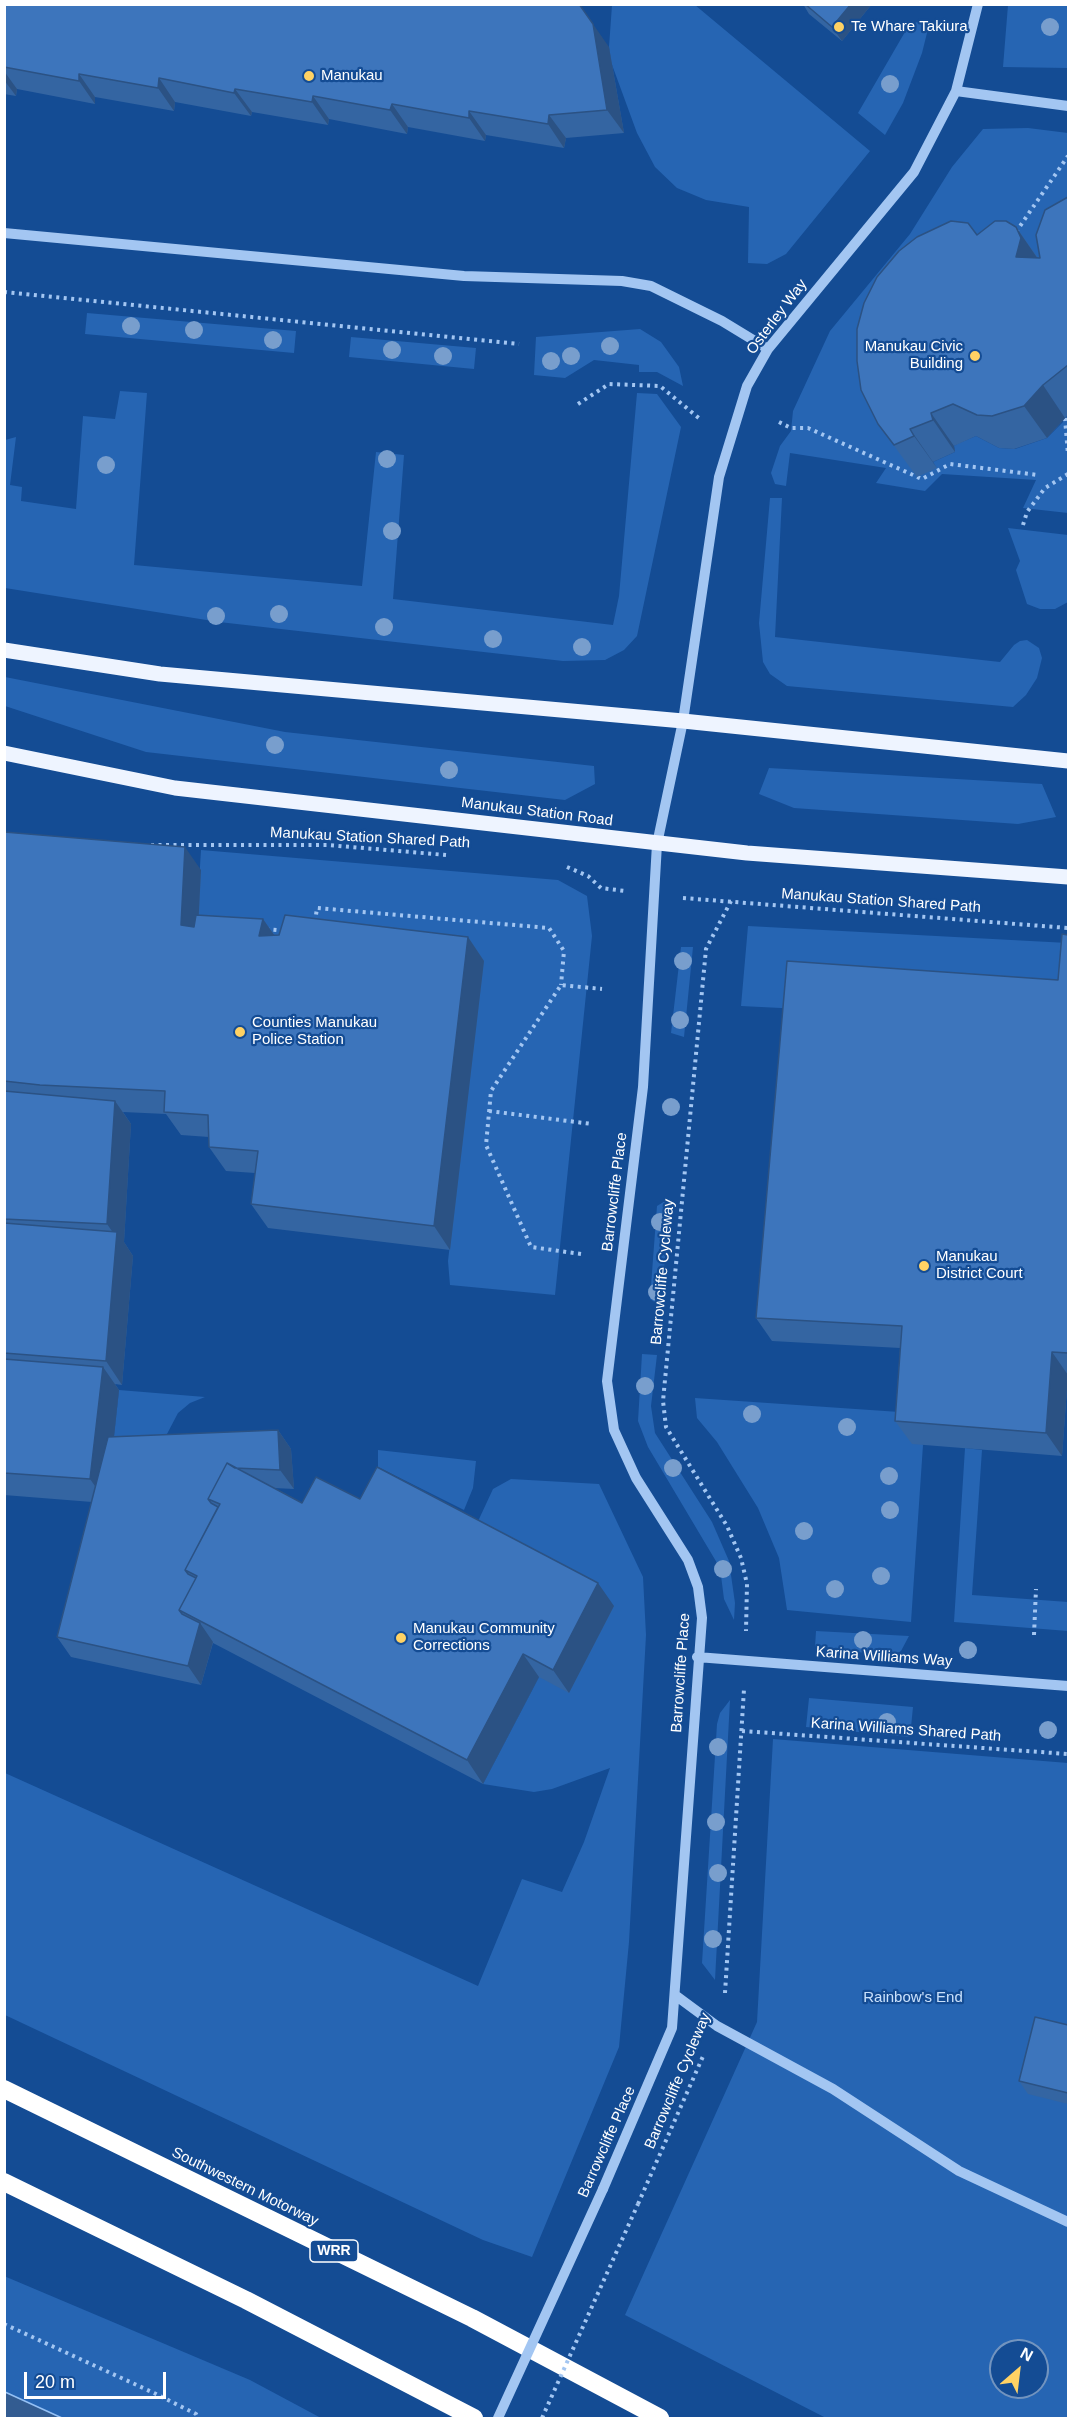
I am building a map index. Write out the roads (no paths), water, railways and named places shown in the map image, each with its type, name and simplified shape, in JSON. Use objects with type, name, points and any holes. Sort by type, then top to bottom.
[{"type":"highway","name":"Southwestern Motorway","points":[[4,2089],[472,2318],[660,2418]]},
{"type":"highway","points":[[4,2182],[246,2300],[474,2418]]},
{"type":"main road","points":[[4,650],[160,674],[682,721],[1068,761]]},
{"type":"main road","name":"Manukau Station Road","points":[[4,753],[176,788],[657,844],[781,856],[1068,877]]},
{"type":"street","name":"Osterley Way","points":[[657,844],[682,721],[719,477],[747,386],[768,349],[914,172],[956,91],[978,4]]},
{"type":"street","points":[[956,91],[1068,106]]},
{"type":"street","points":[[4,233],[464,276],[622,281],[651,286],[722,321],[768,349]]},
{"type":"street","name":"Barrowcliffe Place","points":[[498,2418],[603,2189],[672,2028],[697,1657],[702,1618],[698,1587],[688,1560],[636,1478],[619,1443],[614,1430],[607,1381],[643,1087],[657,844]]},
{"type":"street","name":"Karina Williams Way","points":[[697,1657],[1068,1686]]},
{"type":"street","points":[[675,1995],[717,2026],[833,2090],[960,2171],[1068,2222]]},
{"type":"place","name":"Te Whare Takiura","points":[[839,27]]},
{"type":"place","name":"Manukau","points":[[309,76]]},
{"type":"place","name":"Manukau Civic Building","points":[[975,356]]},
{"type":"place","name":"Counties Manukau Police Station","points":[[240,1032]]},
{"type":"place","name":"Manukau District Court","points":[[924,1266]]},
{"type":"place","name":"Manukau Community Corrections","points":[[401,1638]]},
{"type":"park label","name":"Rainbow's End","points":[[913,1998]]}]
